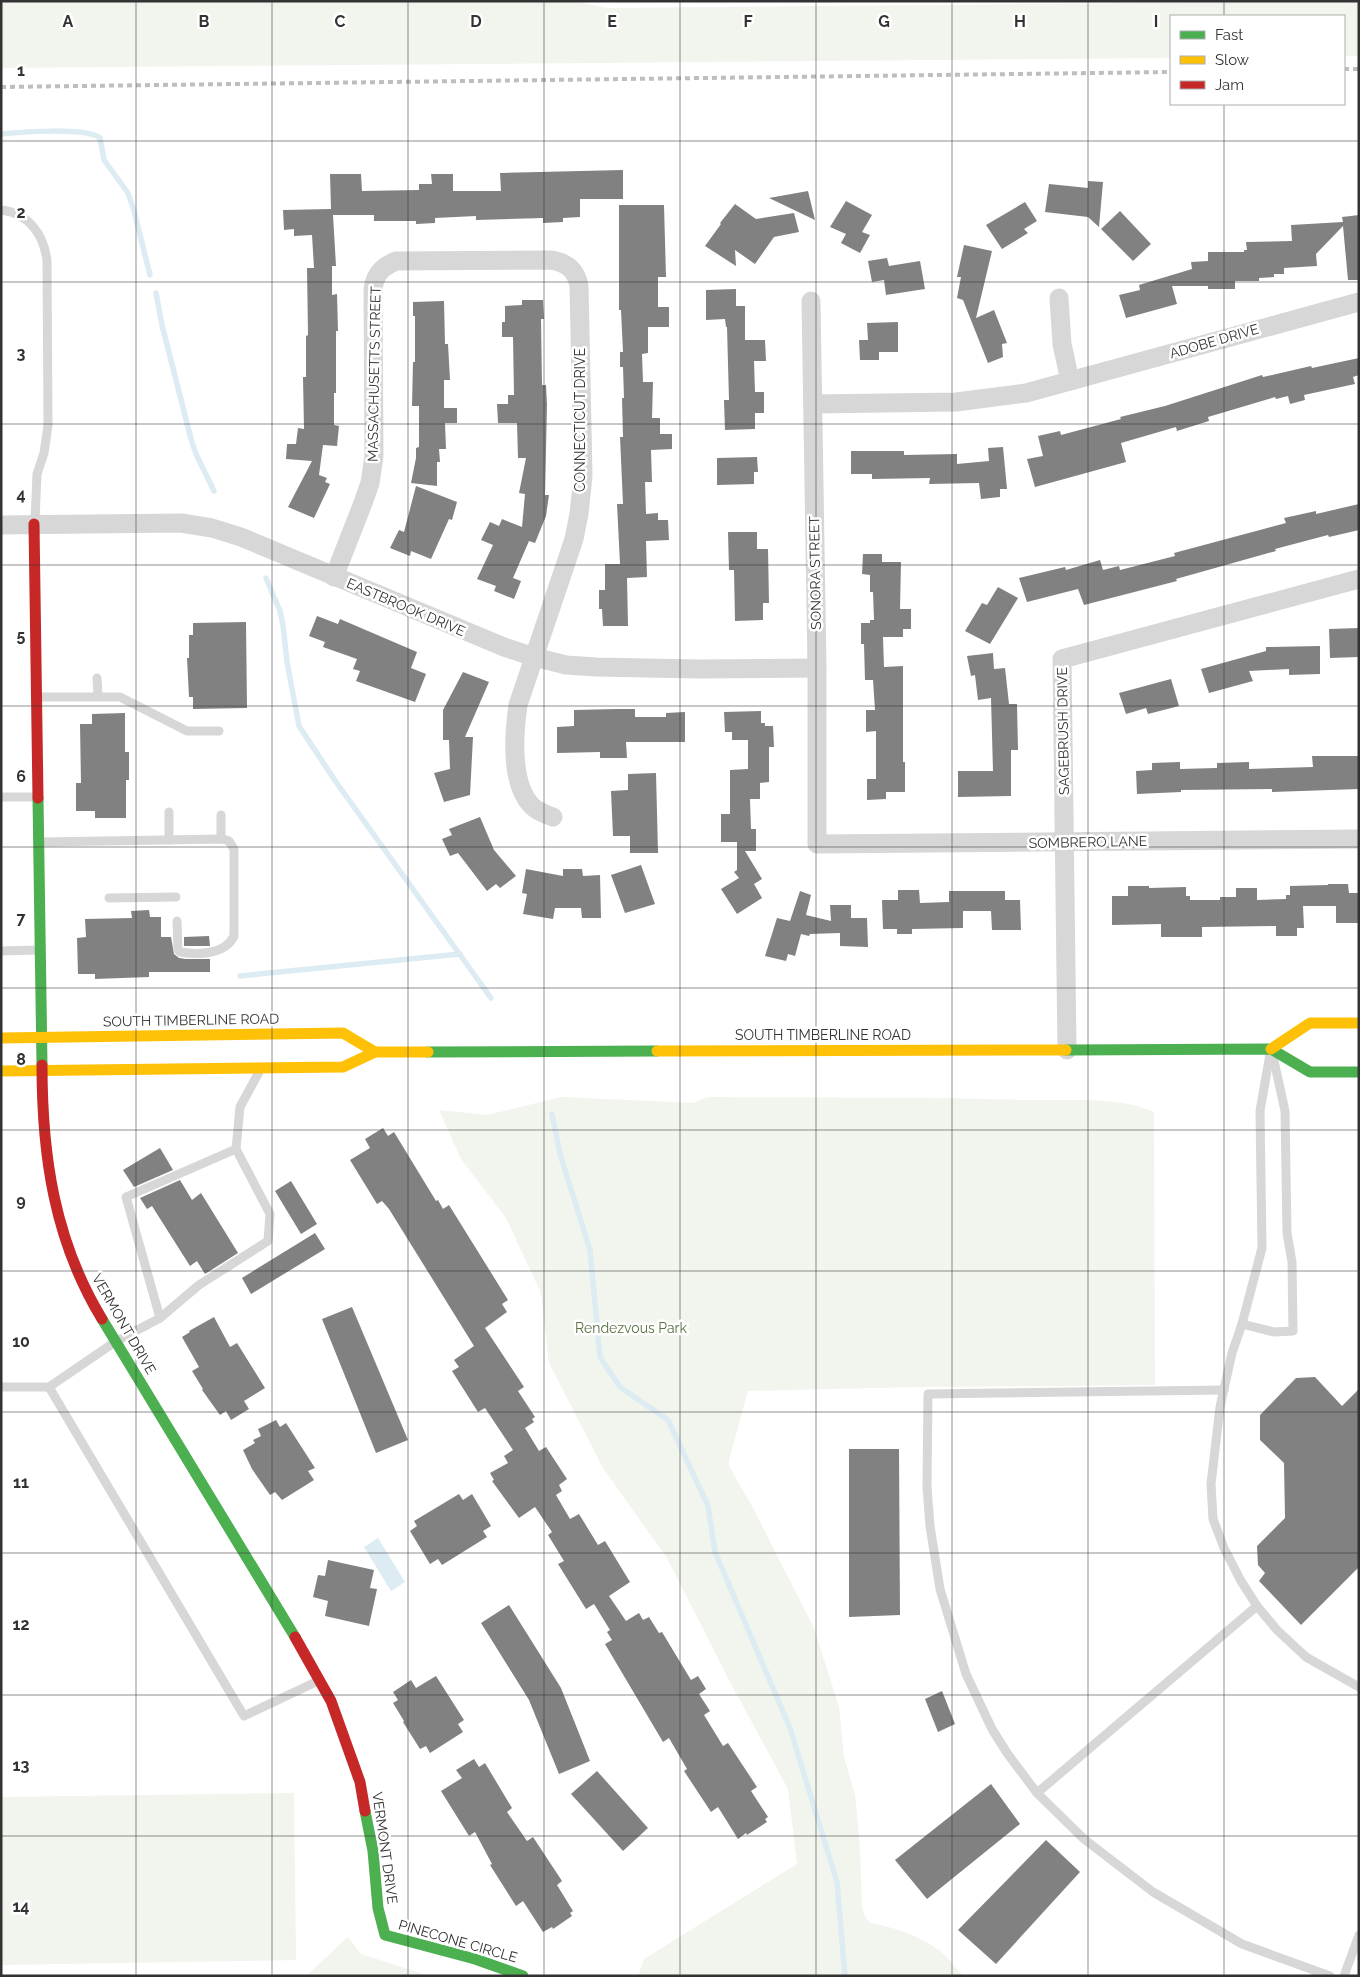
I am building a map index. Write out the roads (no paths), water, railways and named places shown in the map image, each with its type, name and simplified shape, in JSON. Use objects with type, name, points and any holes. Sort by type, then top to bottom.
[{"type":"main road","name":"VERMONT DRIVE","points":[[34,524],[42,1114],[46,1157],[56,1208],[69,1249],[88,1296],[272,1597],[331,1701],[360,1782],[373,1850],[378,1908],[385,1935]]},
{"type":"main road","points":[[1359,1023],[1310,1023],[1271,1049],[1310,1072],[1359,1072]]},
{"type":"main road","name":"SOUTH TIMBERLINE ROAD","points":[[1,1038],[343,1033],[375,1052]]},
{"type":"main road","name":"SOUTH TIMBERLINE ROAD","points":[[1,1071],[343,1067],[375,1052],[1271,1049]]},
{"type":"main road","name":"PINECONE CIRCLE","points":[[385,1935],[475,1959],[523,1976]]},
{"type":"street","name":"MASSACHUSETTS STREET","points":[[334,576],[370,483],[374,456],[373,289],[377,274],[386,266],[396,262],[550,260],[561,262],[571,268]]},
{"type":"street","name":"CONNECTICUT DRIVE","points":[[552,817],[532,806],[524,796],[515,755],[515,727],[518,705],[574,539],[579,514],[582,476],[579,286],[578,278],[571,268]]},
{"type":"street","points":[[1059,298],[1062,344],[1070,381]]},
{"type":"street","name":"SONORA STREET","points":[[811,301],[817,668],[817,844]]},
{"type":"street","name":"ADOBE DRIVE","points":[[812,404],[964,401],[1026,392],[1359,302]]},
{"type":"street","name":"EASTBROOK DRIVE","points":[[1,525],[181,523],[212,528],[241,537],[495,644],[534,657],[566,664],[596,667],[699,669],[817,668]]},
{"type":"street","name":"SAGEBRUSH DRIVE","points":[[1067,1050],[1062,659],[1359,579]]},
{"type":"street","name":"SOMBRERO LANE","points":[[817,844],[1359,839]]},
{"type":"lane","points":[[1,210],[21,215],[32,225],[42,238],[48,261],[48,426],[44,454],[37,474],[34,524]]},
{"type":"lane","points":[[97,678],[98,696]]},
{"type":"lane","points":[[37,697],[120,697],[187,731],[219,730]]},
{"type":"lane","points":[[1,797],[38,797]]},
{"type":"lane","points":[[169,812],[169,840]]},
{"type":"lane","points":[[221,815],[221,839]]},
{"type":"lane","points":[[39,842],[221,839],[229,841],[234,849],[236,886],[233,895],[233,940],[222,950],[214,952],[180,952],[178,950],[177,921]]},
{"type":"lane","points":[[110,898],[176,897]]},
{"type":"lane","points":[[1,951],[41,950]]},
{"type":"lane","points":[[1242,1324],[1274,1332],[1293,1331],[1292,1262],[1287,1232],[1284,1111],[1271,1049]]},
{"type":"lane","points":[[1271,1049],[1260,1111],[1262,1248],[1242,1324],[1232,1353],[1214,1441],[1211,1484],[1213,1519],[1224,1548],[1256,1606],[1277,1630],[1306,1657],[1359,1687]]},
{"type":"lane","points":[[1,1387],[49,1387],[115,1342],[160,1318],[199,1285],[268,1241],[270,1214],[236,1149],[240,1107],[261,1067]]},
{"type":"lane","points":[[160,1318],[126,1197],[236,1149]]},
{"type":"lane","points":[[49,1387],[244,1716],[320,1680]]},
{"type":"lane","points":[[1224,1390],[928,1394],[927,1487],[930,1526],[940,1588],[966,1674],[997,1737],[1037,1793],[1084,1839],[1153,1892],[1242,1944],[1330,1976]]},
{"type":"lane","points":[[1037,1793],[1256,1606]]},
{"type":"lane","points":[[1344,1976],[1359,1935]]},
{"type":"waterway","points":[[1,134],[68,131],[81,132],[100,138],[104,160],[128,193],[150,275]]},
{"type":"waterway","points":[[156,293],[162,325],[191,439],[214,491]]},
{"type":"waterway","points":[[266,578],[280,611],[299,726],[336,782],[491,998]]},
{"type":"waterway","points":[[240,976],[460,954]]},
{"type":"waterway","points":[[552,1114],[560,1154],[590,1250],[600,1357],[620,1387],[668,1420],[708,1506],[715,1552],[790,1728],[837,1882],[845,1976]]},
{"type":"railway","points":[[1345,69],[1359,69]]},
{"type":"railway","points":[[1,87],[1170,72]]},
{"type":"park label","name":"Rendezvous Park","points":[[631,1328]]}]
